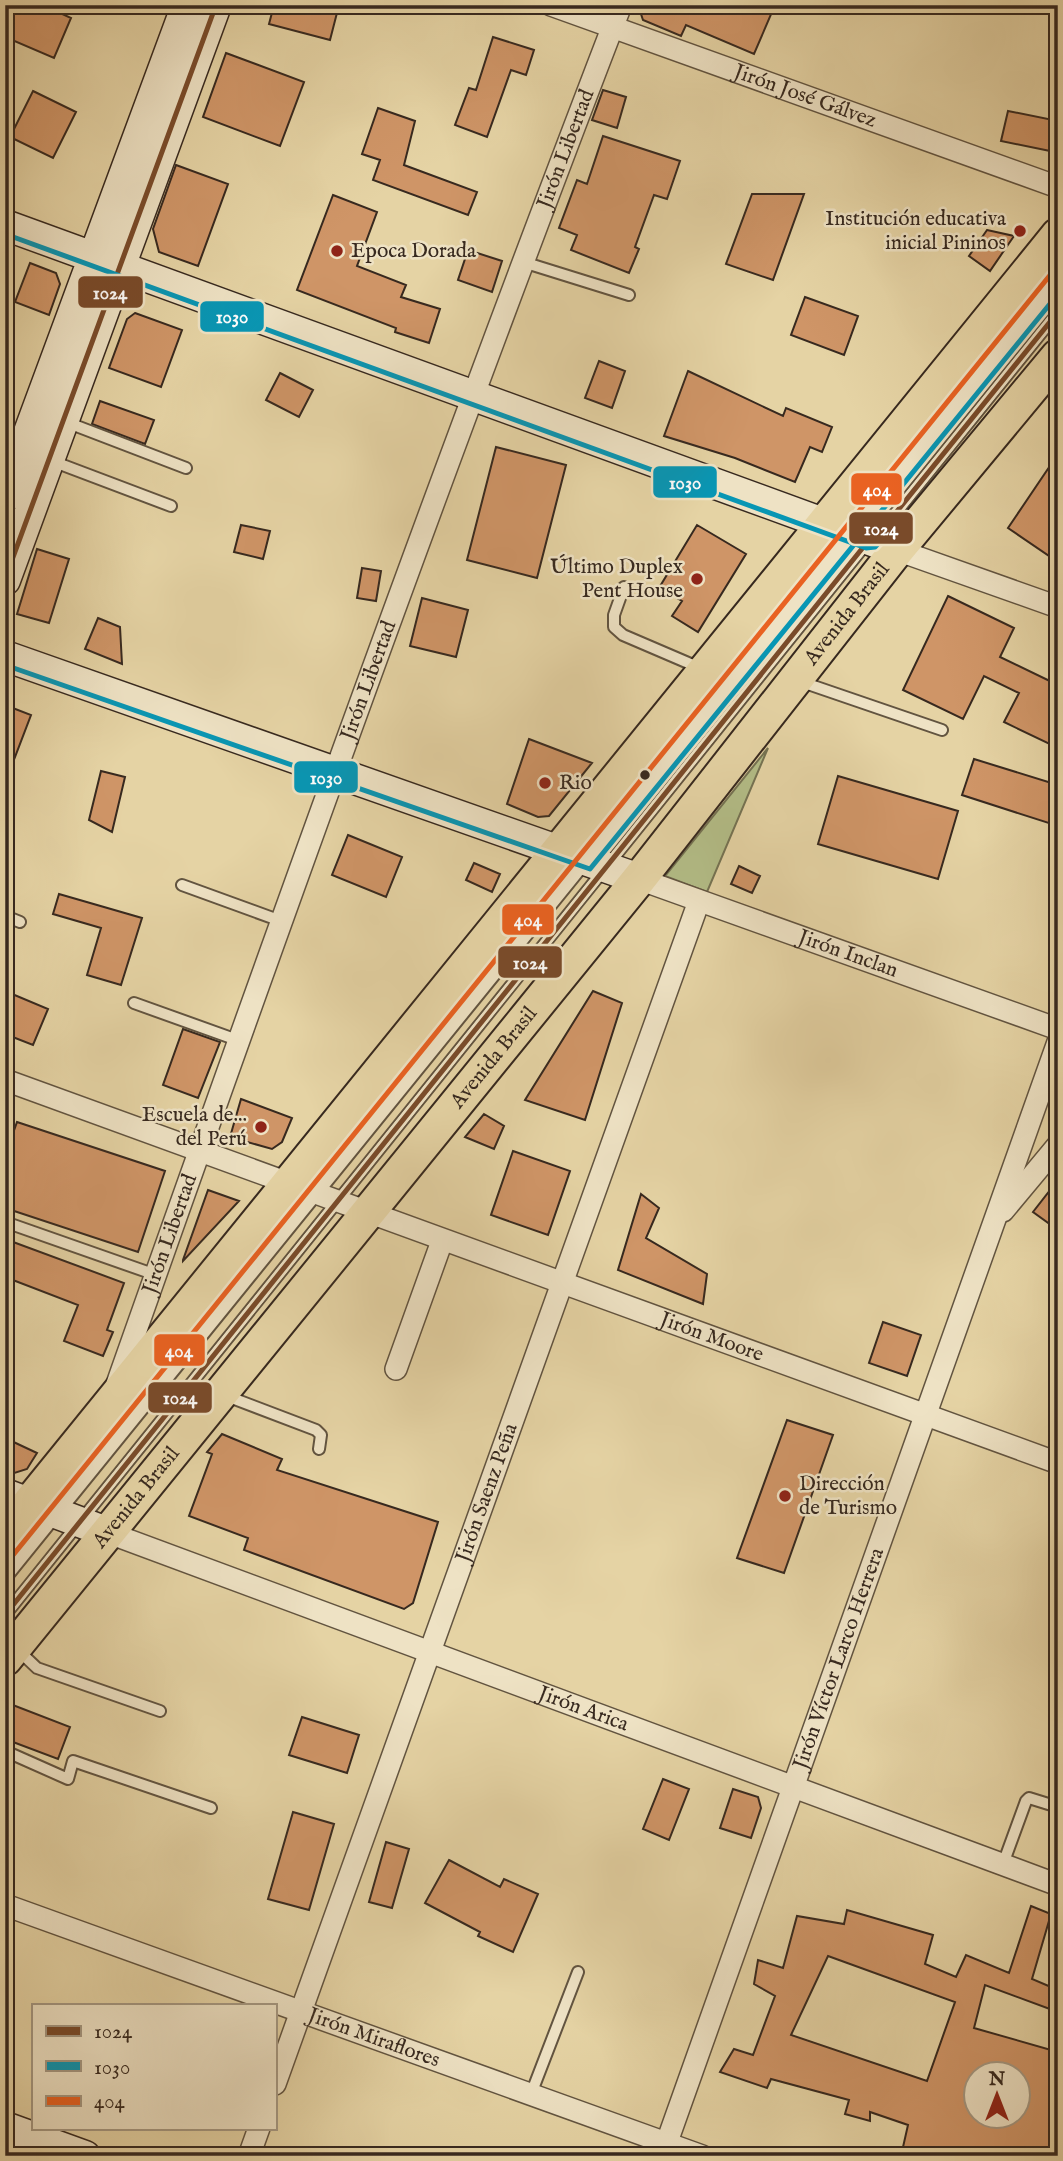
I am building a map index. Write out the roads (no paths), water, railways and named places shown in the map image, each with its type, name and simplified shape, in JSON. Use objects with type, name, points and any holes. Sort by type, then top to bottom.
[{"type":"main road","name":"Avenida Brasil","points":[[5,1533],[56,1514],[222,1394],[352,1208],[639,879],[797,680],[860,537],[1058,235]]},
{"type":"main road","name":"Avenida Brasil","points":[[10,1653],[56,1514],[112,1399],[301,1189],[584,860],[712,659],[860,537],[938,503],[1058,356]]},
{"type":"street","points":[[5,580],[63,421],[107,262],[187,5]]},
{"type":"street","points":[[5,497],[216,5]]},
{"type":"street","name":"Jirón José Gálvez","points":[[551,5],[1058,187]]},
{"type":"street","name":"Jirón Libertad","points":[[112,1399],[334,771],[472,396],[621,5]]},
{"type":"street","points":[[5,225],[1058,607]]},
{"type":"street","points":[[5,656],[639,879]]},
{"type":"street","name":"Jirón Inclan","points":[[639,879],[1058,1030]]},
{"type":"street","name":"Jirón Saenz Peña","points":[[276,2081],[699,901]]},
{"type":"street","name":"Jirón Víctor Larco Herrera","points":[[664,2149],[1058,1042]]},
{"type":"street","name":"Jirón Moore","points":[[5,1080],[1058,1463]]},
{"type":"street","points":[[994,1222],[1058,1145]]},
{"type":"street","points":[[396,1369],[442,1241]]},
{"type":"street","name":"Jirón Arica","points":[[56,1514],[1058,1885]]},
{"type":"street","name":"Jirón Miraflores","points":[[5,1905],[531,2094],[664,2149],[702,2156]]},
{"type":"street","points":[[5,2127],[85,2156]]},
{"type":"street","points":[[249,2156],[258,2130]]},
{"type":"lane","points":[[523,262],[629,295]]},
{"type":"lane","name":"Avenida Brasil","points":[[584,860],[860,537],[875,508],[1058,280]]},
{"type":"lane","name":"Avenida Brasil","points":[[5,1615],[56,1514],[352,1208],[584,860],[798,600],[860,537],[894,515],[1058,312]]},
{"type":"lane","points":[[63,421],[186,468]]},
{"type":"lane","points":[[49,460],[171,506]]},
{"type":"lane","points":[[894,515],[938,503]]},
{"type":"lane","points":[[624,587],[614,615],[614,627],[623,635],[712,659],[798,600]]},
{"type":"lane","points":[[797,680],[942,730]]},
{"type":"lane","points":[[182,885],[281,921]]},
{"type":"lane","points":[[5,916],[20,922]]},
{"type":"lane","points":[[134,1003],[240,1041]]},
{"type":"lane","name":"Avenida Brasil","points":[[5,1579],[301,1189]]},
{"type":"lane","points":[[5,1222],[156,1275]]},
{"type":"lane","points":[[222,1394],[316,1430],[321,1435],[319,1449]]},
{"type":"lane","points":[[10,1653],[37,1668],[160,1711]]},
{"type":"lane","points":[[5,1751],[68,1779],[73,1761],[211,1808]]},
{"type":"lane","points":[[1003,1864],[1026,1801],[1029,1798],[1058,1807]]},
{"type":"lane","points":[[531,2094],[578,1972]]},
{"type":"place","name":"Institución educativa inicial Pininos","points":[[1020,231]]},
{"type":"place","name":"Epoca Dorada","points":[[337,251]]},
{"type":"place","name":"Último Duplex Pent House","points":[[697,579]]},
{"type":"place","name":"Rio","points":[[545,783]]},
{"type":"place","name":"Escuela de... del Perú","points":[[261,1127]]},
{"type":"place","name":"Dirección de Turismo","points":[[785,1496]]}]
